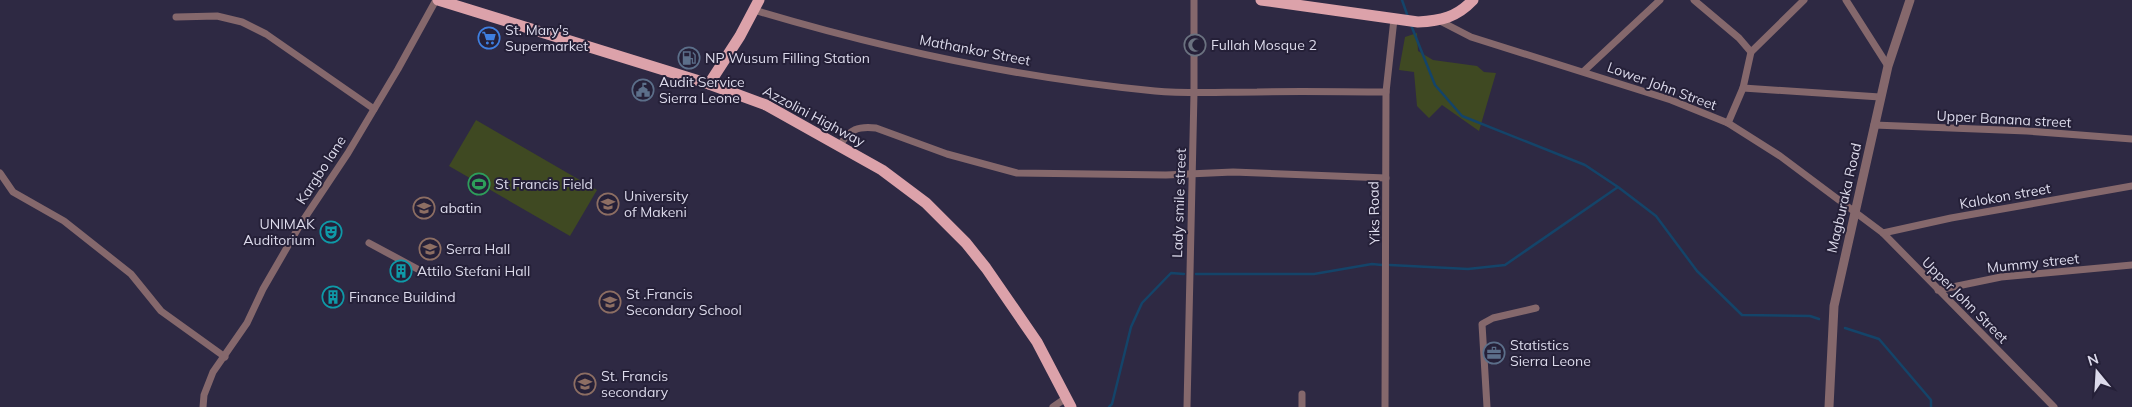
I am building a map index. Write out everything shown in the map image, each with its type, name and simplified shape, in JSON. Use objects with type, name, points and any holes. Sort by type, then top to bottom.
[{"type":"main road","name":"Azzolini Highway","points":[[437,0],[709,84],[766,104],[840,145],[905,186],[926,203],[966,243],[1016,310],[1037,342],[1068,402]]},
{"type":"main road","points":[[1261,0],[1418,22],[1440,22],[1465,9],[1473,0]]},
{"type":"main road","points":[[709,84],[757,5]]},
{"type":"street","name":"Kargbo lane","points":[[203,407],[208,384],[248,323],[262,289],[300,225],[374,109],[437,0]]},
{"type":"street","name":"Lady smile street","points":[[1186,407],[1194,92],[1194,0]]},
{"type":"street","points":[[1584,71],[1660,0]]},
{"type":"street","points":[[1694,0],[1739,38],[1751,52]]},
{"type":"street","points":[[1728,123],[1743,88],[1751,52],[1804,0]]},
{"type":"street","points":[[1846,0],[1888,66]]},
{"type":"street","name":"Magburaka Road","points":[[1829,407],[1834,306],[1880,97],[1888,66],[1910,0]]},
{"type":"street","name":"Mathankor Street","points":[[757,5],[819,29],[922,53],[1003,69],[1156,91],[1194,92]]},
{"type":"street","points":[[176,17],[217,16],[242,22],[266,34],[374,109]]},
{"type":"street","name":"Yiks Road","points":[[1385,407],[1387,264],[1386,92],[1398,20]]},
{"type":"street","name":"Lower John Street","points":[[1440,22],[1494,44],[1671,100],[1728,123],[1780,156],[1855,214]]},
{"type":"street","points":[[1743,88],[1880,97]]},
{"type":"street","points":[[1194,92],[1386,92]]},
{"type":"street","name":"Upper Banana street","points":[[1874,125],[2027,131],[2132,139]]},
{"type":"street","points":[[840,145],[853,129],[862,126],[876,128],[986,166],[1017,173],[1192,174],[1233,172],[1386,178]]},
{"type":"street","points":[[0,173],[13,192],[64,221],[131,274],[161,311],[225,357]]},
{"type":"street","name":"Kalokon street","points":[[1883,234],[1952,218],[2132,186]]},
{"type":"street","name":"Upper John Street","points":[[1855,214],[1883,234],[2054,407]]},
{"type":"street","points":[[369,243],[423,272]]},
{"type":"street","name":"Mummy street","points":[[1938,290],[2001,277],[2132,265]]},
{"type":"street","points":[[1487,407],[1482,324],[1492,318],[1536,308]]},
{"type":"street","points":[[1302,394],[1302,407]]},
{"type":"street","points":[[1054,407],[1068,402]]},
{"type":"green space","points":[[1417,33],[1418,51],[1433,60],[1477,66],[1484,72],[1496,73],[1479,131],[1442,105],[1429,118],[1417,106],[1414,72],[1399,70],[1405,37]]},
{"type":"green space","points":[[476,120],[597,190],[570,236],[449,166]]},
{"type":"waterway","points":[[1402,0],[1408,17]]},
{"type":"waterway","points":[[1411,25],[1435,85],[1462,116],[1585,165],[1618,187],[1656,216],[1697,271],[1742,315],[1810,316],[1819,319]]},
{"type":"waterway","points":[[1390,265],[1468,269],[1505,265],[1618,187]]},
{"type":"waterway","points":[[1196,274],[1314,274],[1372,264],[1382,265]]},
{"type":"waterway","points":[[1109,407],[1112,404],[1131,327],[1142,303],[1171,273],[1184,274]]},
{"type":"waterway","points":[[1845,328],[1879,339],[1931,400],[1931,407]]},
{"type":"place","name":"St. Mary's Supermarket","points":[[489,38]]},
{"type":"place","name":"Fullah Mosque 2","points":[[1195,45]]},
{"type":"place","name":"NP Wusum Filling Station","points":[[689,58]]},
{"type":"place","name":"Audit Service Sierra Leone","points":[[643,90]]},
{"type":"place","name":"St Francis Field","points":[[479,184]]},
{"type":"place","name":"University of Makeni","points":[[608,204]]},
{"type":"place","name":"abatin","points":[[424,208]]},
{"type":"place","name":"UNIMAK Auditorium","points":[[331,232]]},
{"type":"place","name":"Serra Hall","points":[[430,249]]},
{"type":"place","name":"Attilo Stefani Hall","points":[[401,271]]},
{"type":"place","name":"Finance Buildind","points":[[333,297]]},
{"type":"place","name":"St .Francis Secondary School","points":[[610,302]]},
{"type":"place","name":"Statistics Sierra Leone","points":[[1494,353]]},
{"type":"place","name":"St. Francis secondary","points":[[585,384]]}]
